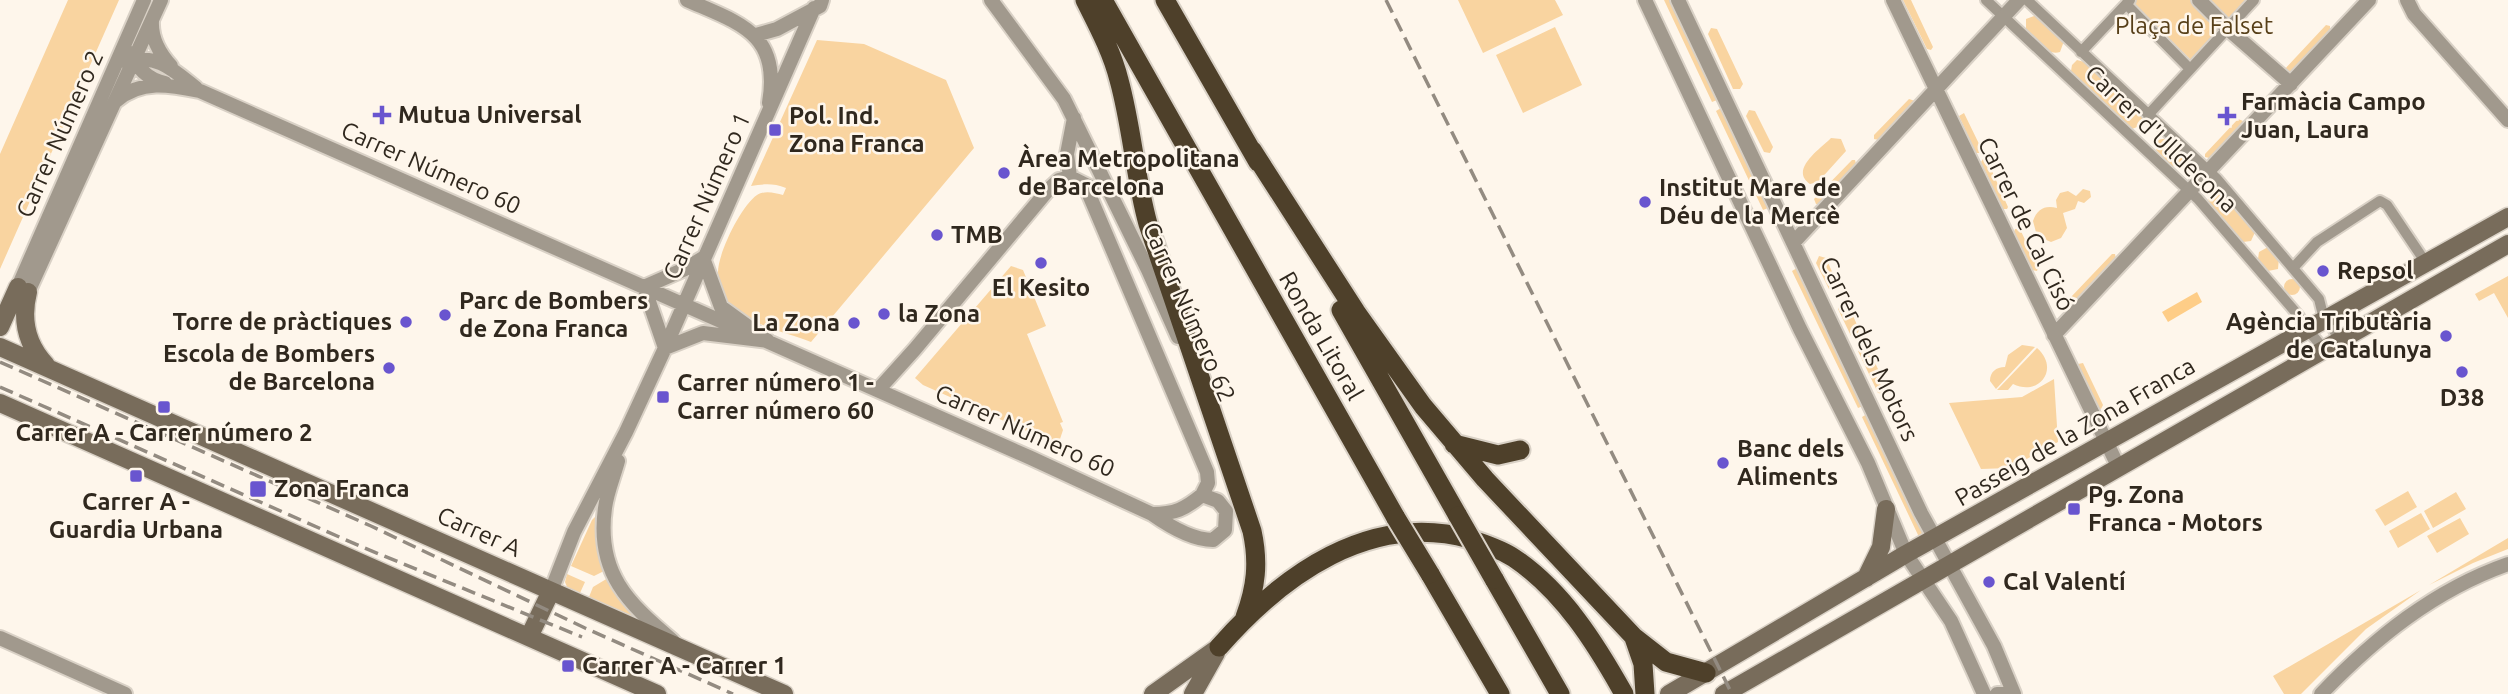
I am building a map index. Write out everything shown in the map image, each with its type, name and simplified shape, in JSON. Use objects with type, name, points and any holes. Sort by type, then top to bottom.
[{"type":"highway","points":[[1085,0],[1115,66],[1148,224],[1252,531],[1257,562],[1255,587],[1245,617]]},
{"type":"highway","name":"Ronda Litoral","points":[[1103,0],[1396,518],[1500,694]]},
{"type":"highway","name":"Ronda Litoral","points":[[1166,0],[1559,692]]},
{"type":"highway","points":[[1252,150],[1381,349],[1454,444],[1634,637],[1666,662],[1706,673]]},
{"type":"highway","points":[[1454,444],[1499,455],[1520,450]]},
{"type":"highway","points":[[1219,647],[1245,617],[1304,571],[1336,553],[1363,541],[1395,533],[1418,531],[1452,534],[1512,556],[1531,570],[1568,608],[1624,694]]},
{"type":"highway","points":[[1634,637],[1643,664],[1644,694]]},
{"type":"main road","name":"Passeig de la Zona Franca","points":[[1669,694],[1906,554],[2508,217]]},
{"type":"main road","name":"Passeig de la Zona Franca","points":[[1724,694],[2508,244]]},
{"type":"main road","points":[[0,327],[15,295],[24,307],[26,333],[38,356],[51,370]]},
{"type":"main road","name":"Carrer A","points":[[0,347],[784,694]]},
{"type":"main road","points":[[0,403],[657,694]]},
{"type":"main road","points":[[1866,578],[1881,547],[1886,509]]},
{"type":"main road","points":[[529,637],[551,591]]},
{"type":"main road","points":[[1153,694],[1219,647]]},
{"type":"main road","points":[[1193,694],[1219,647]]},
{"type":"street","name":"Carrer Número 2","points":[[15,295],[144,0]]},
{"type":"street","name":"Carrer Número 2","points":[[139,66],[134,46],[154,0]]},
{"type":"street","name":"Carrer Número 2","points":[[15,295],[87,165],[116,101],[139,66],[161,0]]},
{"type":"street","points":[[687,0],[745,26],[756,35],[764,50],[771,77],[766,121]]},
{"type":"street","name":"Carrer Número 62","points":[[991,0],[1037,60],[1074,118],[1186,354],[1215,427]]},
{"type":"street","name":"Carrer dels Motors","points":[[1645,0],[1800,329],[1868,463],[1906,554],[1945,610],[1984,694]]},
{"type":"street","name":"Carrer dels Motors","points":[[1678,0],[1935,540],[1978,614],[2014,694]]},
{"type":"street","name":"Carrer de Cal Cisó","points":[[1894,0],[2118,466]]},
{"type":"street","name":"Carrer d'Ulldecona","points":[[1986,0],[2194,188],[2324,349]]},
{"type":"street","points":[[2199,0],[2291,84]]},
{"type":"street","points":[[2148,115],[2255,0]]},
{"type":"street","points":[[2054,335],[2369,0]]},
{"type":"street","points":[[2407,0],[2414,15],[2508,120]]},
{"type":"street","points":[[1794,243],[2020,2]]},
{"type":"street","name":"Carrer d'Ulldecona","points":[[2020,2],[2081,52],[2208,172],[2294,267],[2319,299],[2322,312],[2340,340]]},
{"type":"street","points":[[2081,52],[2128,2],[2190,69]]},
{"type":"street","points":[[756,35],[777,29],[816,3]]},
{"type":"street","name":"Carrer Número 1","points":[[551,591],[574,532],[626,432],[665,348],[816,3]]},
{"type":"street","points":[[152,21],[156,44],[174,78]]},
{"type":"street","points":[[97,109],[116,87],[124,68],[139,66]]},
{"type":"street","name":"Carrer Número 60","points":[[139,66],[151,78],[174,78],[878,390],[1152,514],[1190,535],[1203,540],[1213,540],[1225,530],[1226,511],[1218,501],[1202,495]]},
{"type":"street","name":"Carrer Número 60","points":[[116,101],[136,89],[174,78]]},
{"type":"street","points":[[1070,177],[1067,154],[1074,118]]},
{"type":"street","points":[[878,390],[1059,180],[1070,177],[1100,189],[1107,185]]},
{"type":"street","points":[[1085,185],[1208,472],[1208,483],[1202,495],[1189,505],[1171,514],[1152,514]]},
{"type":"street","points":[[2294,267],[2317,242],[2381,201],[2387,205],[2422,257]]},
{"type":"street","points":[[665,348],[644,287],[703,258]]},
{"type":"street","name":"Carrer Número 60","points":[[703,258],[721,307],[768,341]]},
{"type":"street","name":"Carrer Número 60","points":[[665,348],[703,333],[768,341]]},
{"type":"street","points":[[626,432],[605,508],[604,542],[607,558],[626,597],[638,611],[682,648]]},
{"type":"street","points":[[2321,694],[2381,637],[2419,608],[2453,588],[2508,564]]},
{"type":"street","points":[[0,638],[125,694]]},
{"type":"street","points":[[1997,694],[2003,694]]},
{"type":"green space","points":[[68,0],[119,0],[0,269],[0,154]]},
{"type":"green space","points":[[1458,0],[1555,0],[1563,15],[1483,53]]},
{"type":"green space","points":[[1664,0],[1670,0],[1717,100],[1712,102]]},
{"type":"green space","points":[[1903,0],[1911,0],[1933,47],[1931,50],[1927,49]]},
{"type":"green space","name":"Plaça de Falset","points":[[2130,0],[2254,0],[2195,64]]},
{"type":"green space","points":[[2037,15],[2064,41],[2060,52],[2045,49],[2026,31],[2026,19]]},
{"type":"green space","points":[[2326,25],[2330,26],[2330,29],[2289,74],[2284,70]]},
{"type":"green space","points":[[1555,27],[1582,85],[1523,113],[1496,55]]},
{"type":"green space","points":[[1711,28],[1717,29],[1743,84],[1740,89],[1733,89],[1708,34]]},
{"type":"green space","points":[[817,40],[864,44],[946,80],[974,148],[811,342],[758,323],[738,312],[723,294],[718,272],[726,242],[744,209],[757,195],[770,192],[783,195],[786,188],[768,184],[751,186]]},
{"type":"green space","points":[[2077,60],[2088,63],[2140,112],[2143,117],[2137,127],[2132,129],[2071,71]]},
{"type":"green space","points":[[1909,99],[1915,101],[1879,140],[1874,139],[1874,135]]},
{"type":"green space","points":[[1721,108],[1768,208],[1763,210],[1716,111]]},
{"type":"green space","points":[[1749,110],[1755,111],[1773,147],[1770,153],[1764,152],[1746,116]]},
{"type":"green space","points":[[1964,113],[1981,153],[1976,153],[1959,116]]},
{"type":"green space","points":[[2238,119],[2243,121],[2242,123],[2209,158],[2205,157],[2205,154]]},
{"type":"green space","points":[[1831,138],[1841,139],[1846,151],[1818,182],[1810,184],[1804,178],[1805,166]]},
{"type":"green space","points":[[2168,138],[2184,155],[2185,159],[2178,167],[2172,166],[2156,150],[2157,140]]},
{"type":"green space","points":[[1983,159],[1987,160],[2007,209],[2003,209],[1981,162]]},
{"type":"green space","points":[[1855,160],[1856,164],[1819,204],[1816,204],[1814,199]]},
{"type":"green space","points":[[2083,189],[2090,191],[2091,197],[2084,203],[2078,201],[2075,209],[2063,213],[2067,228],[2061,238],[2051,242],[2037,236],[2033,221],[2039,211],[2049,207],[2057,208],[2056,200],[2060,193],[2068,191],[2076,196]]},
{"type":"green space","points":[[2215,190],[2222,190],[2256,230],[2251,241],[2243,242],[2210,203],[2208,199]]},
{"type":"green space","points":[[2015,229],[2020,229],[2037,271],[2032,270]]},
{"type":"green space","points":[[2268,247],[2279,257],[2278,269],[2268,271],[2258,259],[2259,252]]},
{"type":"green space","points":[[2115,254],[2116,259],[2073,301],[2071,297]]},
{"type":"green space","points":[[1819,256],[1826,258],[1837,283],[1834,289],[1829,289],[1816,263]]},
{"type":"green space","points":[[1011,266],[1023,270],[1046,326],[1027,334],[1063,422],[1060,423],[1063,430],[1058,445],[923,385],[915,378]]},
{"type":"green space","points":[[1797,268],[1863,406],[1858,408],[1792,271]]},
{"type":"green space","points":[[2508,276],[2508,318],[2494,293],[2479,301],[2475,294]]},
{"type":"green space","points":[[2289,279],[2295,279],[2300,287],[2298,293],[2289,295],[2284,290],[2284,284]]},
{"type":"green space","points":[[1841,303],[1848,305],[1859,329],[1857,336],[1851,336],[1838,309]]},
{"type":"green space","points":[[1861,344],[1867,346],[1887,388],[1885,394],[1878,393],[1858,351]]},
{"type":"green space","points":[[2022,345],[2035,347],[1996,389],[1990,381],[1992,373],[2005,367],[2008,355]]},
{"type":"green space","points":[[2037,348],[2047,364],[2047,372],[2039,384],[2023,387],[2013,384],[2008,390],[1997,390]]},
{"type":"green space","points":[[2083,363],[2103,405],[2101,409],[2098,408],[2078,366]]},
{"type":"green space","points":[[2054,379],[2058,442],[2010,468],[1981,469],[1949,403],[2022,397]]},
{"type":"green space","points":[[1867,414],[1924,536],[1919,537],[1862,417]]},
{"type":"green space","points":[[2408,491],[2417,507],[2385,526],[2375,510]]},
{"type":"green space","points":[[2456,492],[2466,509],[2433,528],[2424,511]]},
{"type":"green space","points":[[2421,513],[2430,529],[2398,548],[2389,531]]},
{"type":"green space","points":[[596,516],[606,570],[594,576],[571,566]]},
{"type":"green space","points":[[2460,518],[2469,534],[2437,553],[2427,536]]},
{"type":"green space","points":[[2508,538],[2508,549],[2429,585]]},
{"type":"green space","points":[[567,574],[585,582],[580,593],[567,587]]},
{"type":"green space","points":[[608,578],[632,616],[589,597],[593,587]]},
{"type":"green space","points":[[2421,590],[2366,629],[2301,694],[2284,694],[2273,676]]},
{"type":"shaded area","points":[[2197,292],[2202,302],[2168,322],[2162,312]]},
{"type":"railway","points":[[1386,0],[1732,694]]},
{"type":"railway","points":[[0,362],[371,526],[585,628],[733,694]]},
{"type":"railway","points":[[0,387],[362,547],[582,637]]},
{"type":"place","name":"Mutua Universal","points":[[382,115]]},
{"type":"place","name":"Farmàcia Campo Juan, Laura","points":[[2227,116]]},
{"type":"place","name":"Pol. Ind. Zona Franca","points":[[775,130]]},
{"type":"place","name":"Àrea Metropolitana de Barcelona","points":[[1004,173]]},
{"type":"place","name":"Institut Mare de Déu de la Mercè","points":[[1645,202]]},
{"type":"place","name":"TMB","points":[[937,235]]},
{"type":"place","name":"El Kesito","points":[[1041,263]]},
{"type":"place","name":"Repsol","points":[[2323,271]]},
{"type":"place","name":"la Zona","points":[[884,314]]},
{"type":"place","name":"Parc de Bombers de Zona Franca","points":[[445,315]]},
{"type":"place","name":"Torre de pràctiques","points":[[406,322]]},
{"type":"place","name":"La Zona","points":[[854,323]]},
{"type":"place","name":"Agència Tributària de Catalunya","points":[[2446,336]]},
{"type":"place","name":"Escola de Bombers de Barcelona","points":[[389,368]]},
{"type":"place","name":"D38","points":[[2462,372]]},
{"type":"place","name":"Carrer número 1 - Carrer número 60","points":[[663,397]]},
{"type":"place","name":"Carrer A - Carrer número 2","points":[[164,407]]},
{"type":"place","name":"Banc dels Aliments","points":[[1723,463]]},
{"type":"place","name":"Carrer A - Guardia Urbana","points":[[136,476]]},
{"type":"place","name":"Zona Franca","points":[[258,489]]},
{"type":"place","name":"Pg. Zona Franca - Motors","points":[[2074,509]]},
{"type":"place","name":"Cal Valentí","points":[[1989,582]]},
{"type":"place","name":"Carrer A - Carrer 1","points":[[568,666]]}]
